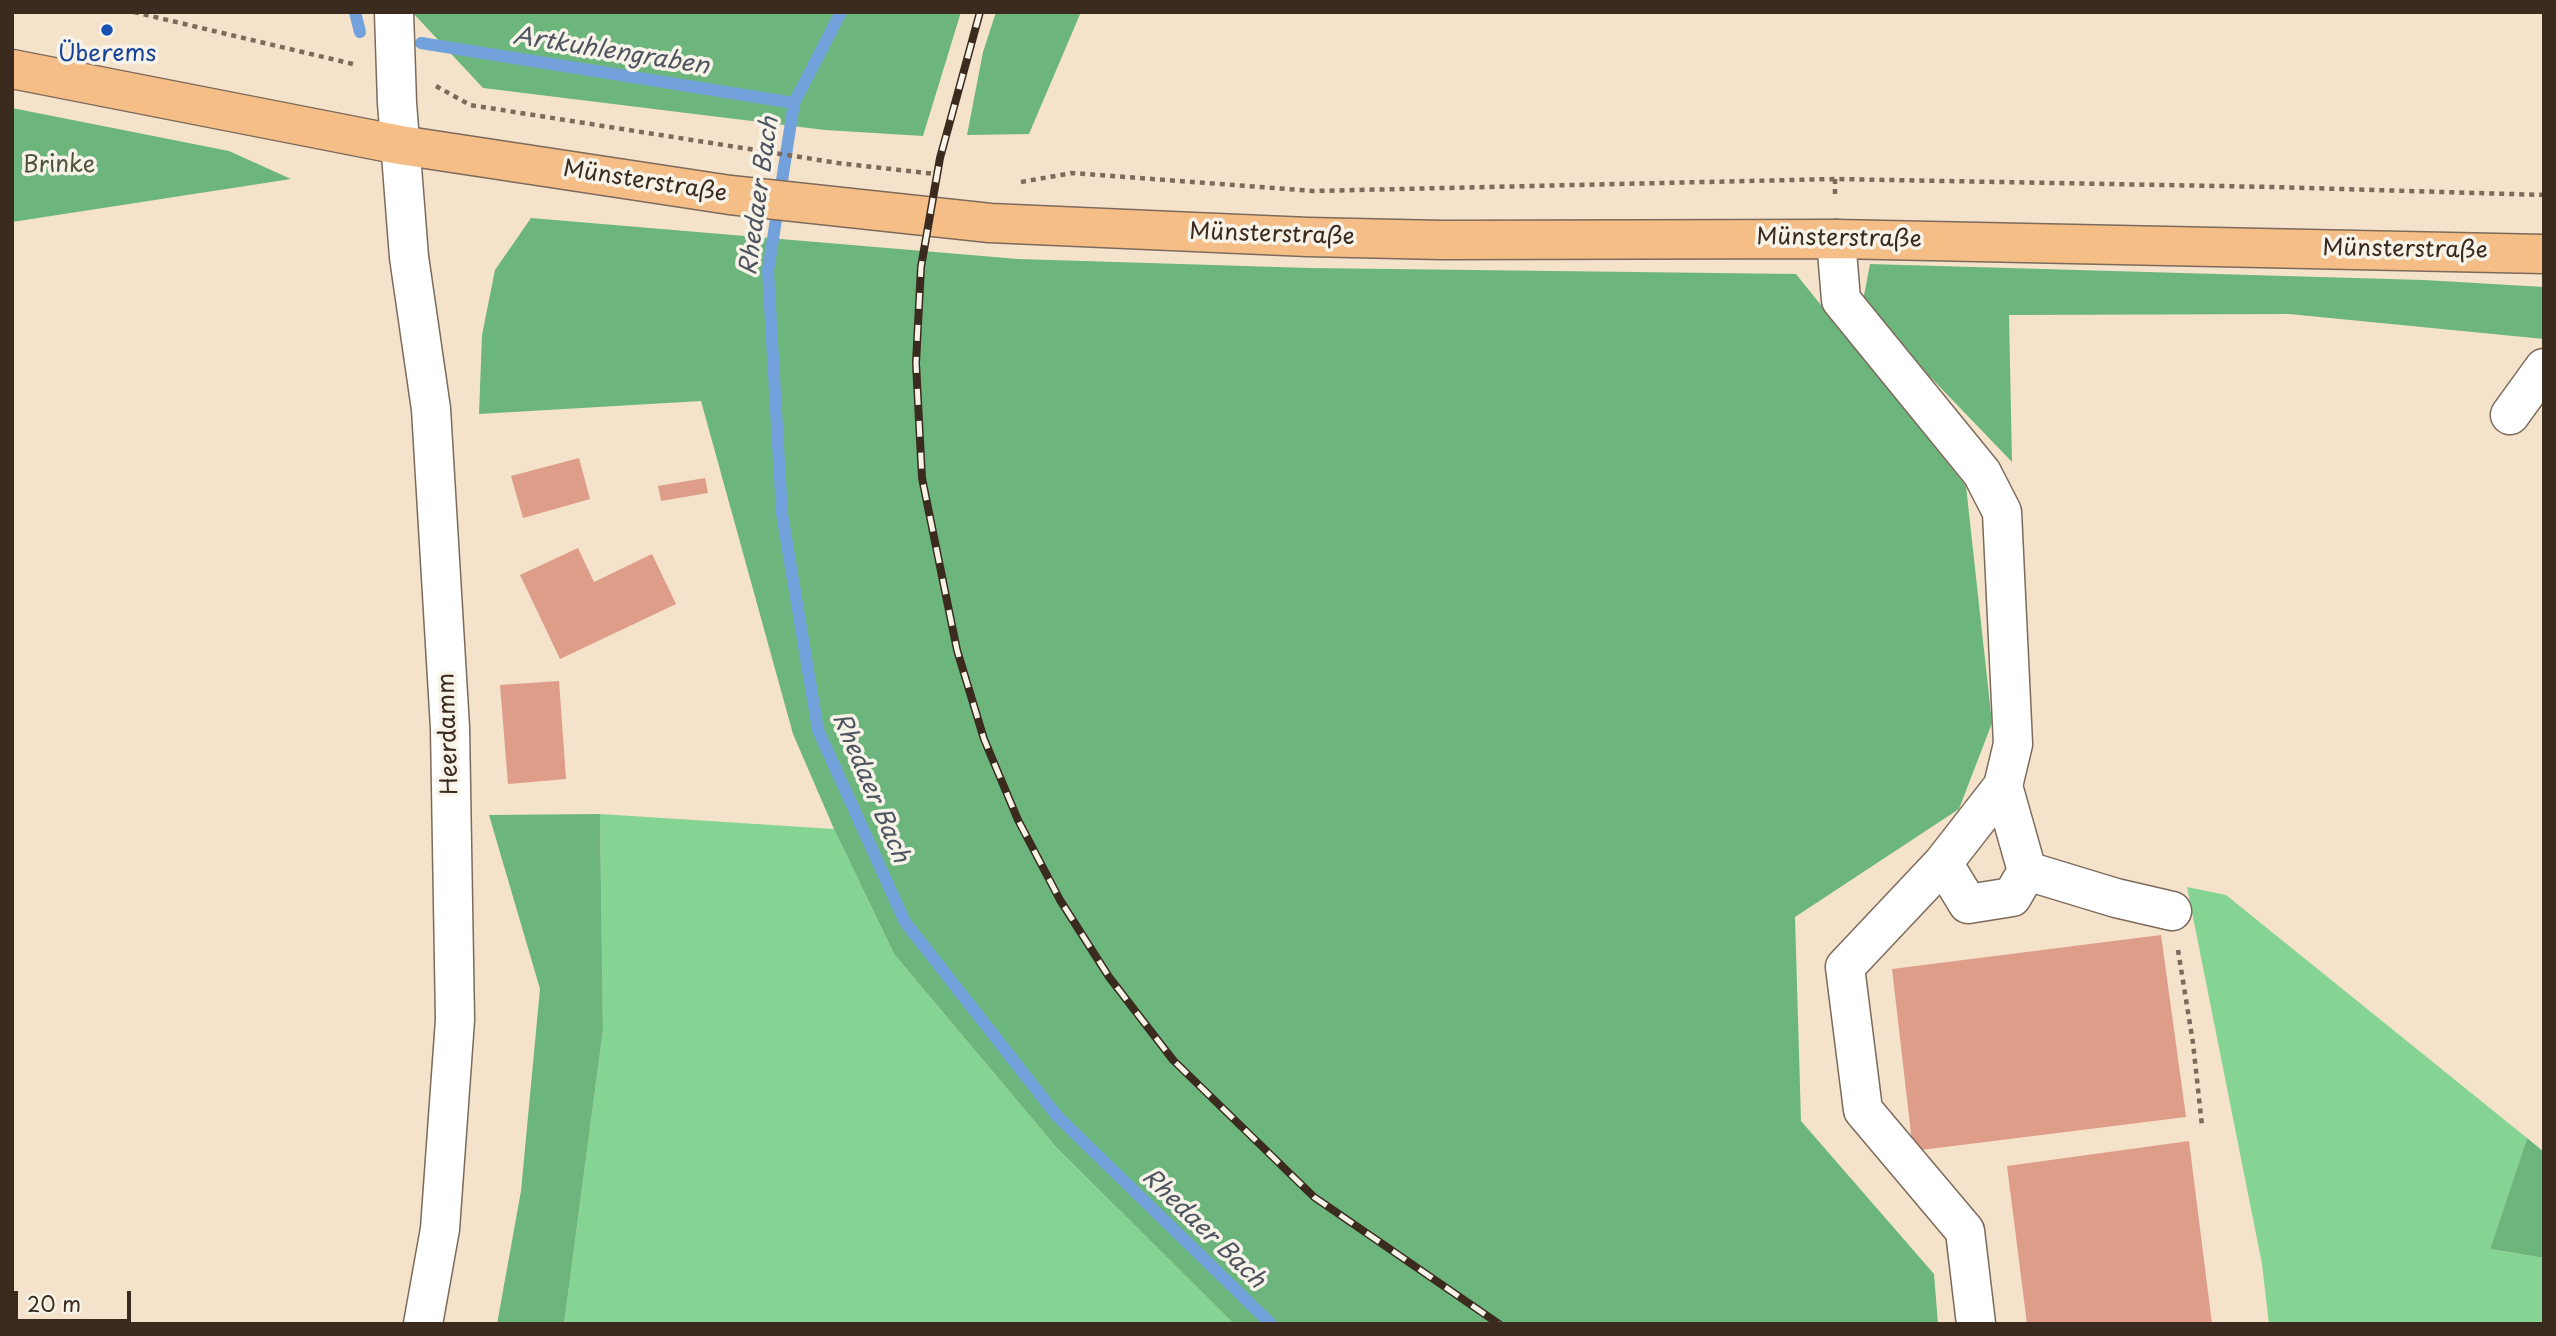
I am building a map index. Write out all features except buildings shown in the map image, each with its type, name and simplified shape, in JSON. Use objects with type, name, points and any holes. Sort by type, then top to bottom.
[{"type":"main road","name":"Münsterstraße","points":[[12,69],[400,145],[730,195],[989,223],[1442,240],[1836,239],[2544,254]]},
{"type":"street","name":"Heerdamm","points":[[394,12],[400,145],[409,257],[431,409],[450,728],[456,1020],[440,1229],[423,1324]]},
{"type":"street","points":[[1836,239],[1841,300],[1982,473],[2002,512],[2013,744],[2003,786],[1943,863],[1845,967],[1863,1110],[1965,1231],[1976,1324]]},
{"type":"street","points":[[2510,415],[2544,368]]},
{"type":"street","points":[[1943,863],[1968,904],[2012,897],[2027,871],[2003,786]]},
{"type":"street","points":[[2027,871],[2116,898],[2172,911]]},
{"type":"path","points":[[734,146],[838,163],[948,176]]},
{"type":"path","points":[[1014,183],[1072,173],[1314,191],[1835,179],[2544,195]]},
{"type":"path","points":[[2172,911],[2193,1043],[2202,1126]]},
{"type":"green space","points":[[412,12],[961,12],[923,136],[825,130],[483,88]]},
{"type":"green space","points":[[996,12],[1081,12],[1029,134],[967,135],[983,52]]},
{"type":"green space","name":"Brinke","points":[[12,108],[229,151],[291,179],[12,222]]},
{"type":"green space","points":[[531,218],[1018,259],[1310,268],[1796,274],[1966,486],[1992,723],[1959,809],[1795,917],[1801,1121],[1934,1274],[1938,1324],[1234,1324],[1056,1147],[894,954],[834,829],[793,734],[701,401],[479,414],[482,335],[495,270]]},
{"type":"green space","points":[[1870,264],[2424,280],[2544,287],[2544,339],[2289,314],[2009,315],[2012,462],[1862,306]]},
{"type":"green space","points":[[600,814],[834,829],[894,954],[1056,1147],[1234,1324],[564,1324],[603,1030]]},
{"type":"green space","points":[[600,814],[603,1030],[564,1324],[497,1324],[521,1191],[540,989],[489,815]]},
{"type":"green space","points":[[2187,887],[2226,895],[2527,1138],[2490,1249],[2544,1258],[2544,1324],[2269,1324],[2262,1264]]},
{"type":"green space","points":[[2527,1138],[2544,1152],[2544,1258],[2490,1249]]},
{"type":"waterway","name":"Artkuhlengraben","points":[[355,12],[360,32]]},
{"type":"waterway","name":"Rhedaer Bach","points":[[841,12],[794,103],[768,271],[782,514],[818,730],[905,922],[1057,1116],[1271,1324]]},
{"type":"waterway","name":"Artkuhlengraben","points":[[421,43],[794,103]]},
{"type":"railway","points":[[980,12],[940,158],[921,267],[916,363],[922,478],[957,650],[984,739],[1018,820],[1060,900],[1109,977],[1173,1060],[1314,1197],[1499,1324]]},
{"type":"place","name":"Überems","points":[[107,30]]}]
